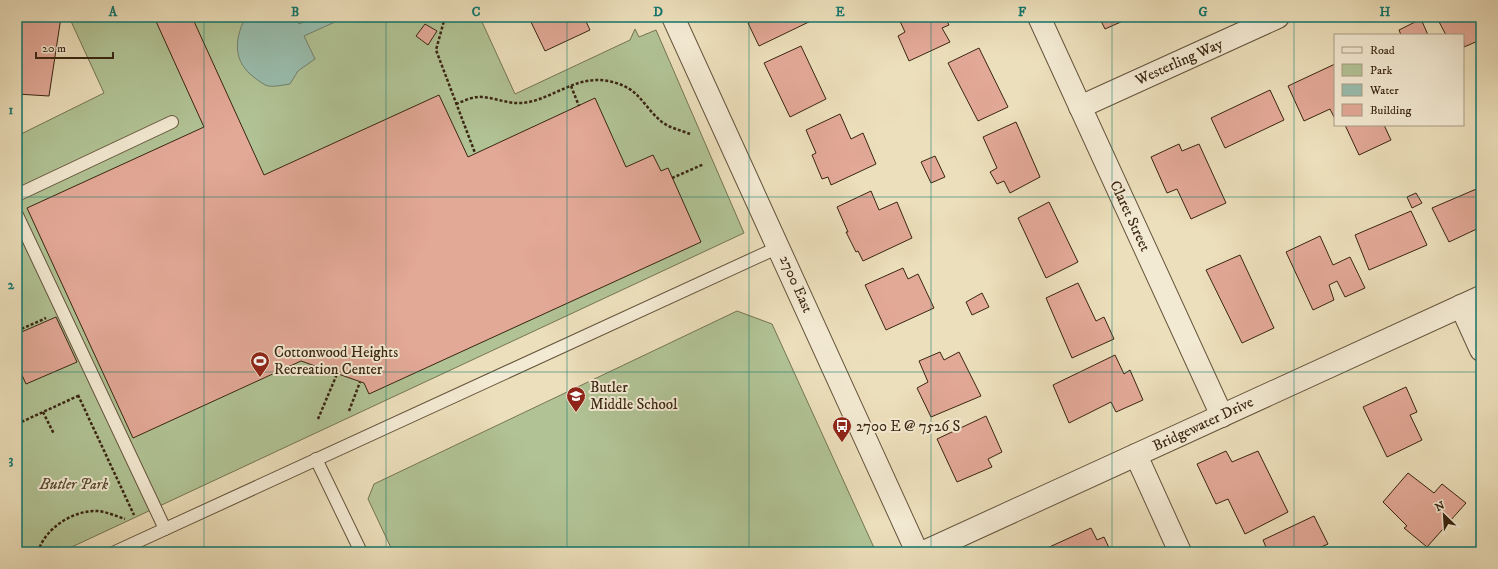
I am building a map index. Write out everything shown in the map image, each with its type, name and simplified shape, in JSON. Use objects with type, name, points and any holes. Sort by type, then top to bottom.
[{"type":"street","name":"2700 East","points":[[673,17],[917,552]]},
{"type":"street","name":"Claret Street","points":[[1039,17],[1222,416]]},
{"type":"street","name":"Westerling Way","points":[[1080,107],[1278,17]]},
{"type":"street","name":"Bridgewater Drive","points":[[924,552],[1481,297]]},
{"type":"street","points":[[1461,306],[1481,350]]},
{"type":"street","points":[[1136,455],[1180,552]]},
{"type":"lane","points":[[17,194],[172,122]]},
{"type":"lane","points":[[17,215],[165,529]]},
{"type":"lane","points":[[115,552],[779,247]]},
{"type":"lane","points":[[316,459],[361,552]]},
{"type":"path","points":[[445,17],[436,50],[475,154]]},
{"type":"path","points":[[456,104],[467,99],[482,96],[497,101],[522,103],[544,98],[579,83],[597,80],[625,86],[636,94],[661,122],[672,128],[690,134]]},
{"type":"path","points":[[571,86],[579,106]]},
{"type":"path","points":[[672,178],[704,164]]},
{"type":"path","points":[[17,331],[48,317]]},
{"type":"path","points":[[318,419],[337,374]]},
{"type":"path","points":[[349,411],[360,382]]},
{"type":"path","points":[[17,424],[84,392]]},
{"type":"path","points":[[78,395],[134,515]]},
{"type":"path","points":[[43,412],[54,434]]},
{"type":"path","points":[[38,552],[44,537],[63,520],[98,511],[124,519]]},
{"type":"green space","name":"Cottonwood Heights Recreation Center","points":[[69,17],[493,17],[482,22],[515,94],[630,40],[635,29],[639,37],[656,30],[744,233],[61,552],[17,552],[17,136],[104,93]]},
{"type":"green space","points":[[737,311],[772,324],[876,552],[393,552],[368,499],[374,484]]},
{"type":"water","points":[[244,17],[296,17],[299,24],[306,21],[305,17],[346,17],[304,36],[315,59],[298,71],[290,84],[268,86],[248,72],[239,58],[238,43]]},
{"type":"building","points":[[17,17],[61,17],[49,96],[17,94]]},
{"type":"building","points":[[154,17],[192,17],[264,175],[439,95],[468,157],[595,98],[626,167],[653,155],[661,171],[668,168],[701,242],[369,394],[364,383],[301,361],[133,438],[27,208],[204,127]]},
{"type":"building","points":[[535,17],[584,17],[590,30],[545,51],[530,20]]},
{"type":"building","points":[[763,17],[814,17],[815,19],[759,46],[748,23]]},
{"type":"building","points":[[898,17],[945,17],[949,25],[942,28],[950,42],[909,61],[898,36],[905,32]]},
{"type":"building","points":[[1099,17],[1132,17],[1105,29]]},
{"type":"building","points":[[1481,17],[1481,46],[1478,41],[1464,47],[1464,34],[1445,34],[1437,18]]},
{"type":"building","points":[[1421,19],[1428,34],[1401,34],[1399,30]]},
{"type":"building","points":[[425,24],[437,31],[428,45],[416,36]]},
{"type":"building","points":[[801,46],[826,99],[790,117],[764,63]]},
{"type":"building","points":[[979,48],[1008,107],[978,121],[948,63]]},
{"type":"building","points":[[1334,64],[1334,117],[1330,109],[1304,121],[1288,86]]},
{"type":"building","points":[[1270,90],[1284,120],[1225,148],[1211,118]]},
{"type":"building","points":[[840,114],[851,139],[863,133],[876,164],[831,185],[828,177],[822,179],[812,155],[816,153],[806,130]]},
{"type":"building","points":[[1016,122],[1040,177],[1010,193],[1004,181],[997,184],[990,172],[997,168],[983,137]]},
{"type":"building","points":[[1345,126],[1384,126],[1391,140],[1359,155]]},
{"type":"building","points":[[1179,144],[1182,151],[1199,144],[1226,203],[1191,219],[1177,189],[1167,193],[1151,157]]},
{"type":"building","points":[[935,156],[945,177],[931,183],[921,162]]},
{"type":"building","points":[[1481,187],[1481,227],[1449,242],[1432,208]]},
{"type":"building","points":[[871,191],[879,210],[897,202],[912,238],[863,261],[858,251],[856,252],[846,232],[848,232],[837,207]]},
{"type":"building","points":[[1416,193],[1422,203],[1412,208],[1407,197]]},
{"type":"building","points":[[1049,202],[1078,262],[1046,278],[1018,218]]},
{"type":"building","points":[[1411,211],[1427,245],[1369,270],[1355,235]]},
{"type":"building","points":[[1320,236],[1333,265],[1350,257],[1365,288],[1345,297],[1337,281],[1329,285],[1334,300],[1313,310],[1286,252]]},
{"type":"building","points":[[1240,255],[1274,328],[1242,343],[1206,270]]},
{"type":"building","points":[[903,268],[908,279],[918,274],[934,308],[886,330],[865,285]]},
{"type":"building","points":[[1078,283],[1096,321],[1104,317],[1114,339],[1072,358],[1046,298]]},
{"type":"building","points":[[982,293],[989,307],[972,315],[966,302]]},
{"type":"building","points":[[56,317],[77,362],[26,384],[17,364],[17,334]]},
{"type":"building","points":[[940,352],[944,360],[959,352],[981,396],[931,417],[917,388],[928,382],[919,361]]},
{"type":"building","points":[[1115,355],[1124,374],[1130,370],[1143,400],[1116,412],[1111,402],[1069,423],[1053,385]]},
{"type":"building","points":[[1406,387],[1417,412],[1410,415],[1422,440],[1387,457],[1363,407]]},
{"type":"building","points":[[986,416],[1002,452],[988,459],[992,467],[957,482],[937,439]]},
{"type":"building","points":[[1226,451],[1232,462],[1258,451],[1288,512],[1245,534],[1228,499],[1216,504],[1197,464]]},
{"type":"building","points":[[1408,473],[1434,493],[1442,484],[1466,503],[1427,547],[1404,528],[1407,526],[1383,502]]},
{"type":"building","points":[[1314,516],[1328,544],[1319,548],[1321,552],[1268,552],[1263,540]]},
{"type":"building","points":[[1091,528],[1097,540],[1104,537],[1111,552],[1047,552],[1045,549]]},
{"type":"place","name":"Cottonwood Heights Recreation Center","points":[[260,378]]},
{"type":"place","name":"Butler Middle School","points":[[576,413]]},
{"type":"place","name":"2700 E @ 7526 S","points":[[842,443]]},
{"type":"park label","name":"Butler Park","points":[[74,484]]}]
